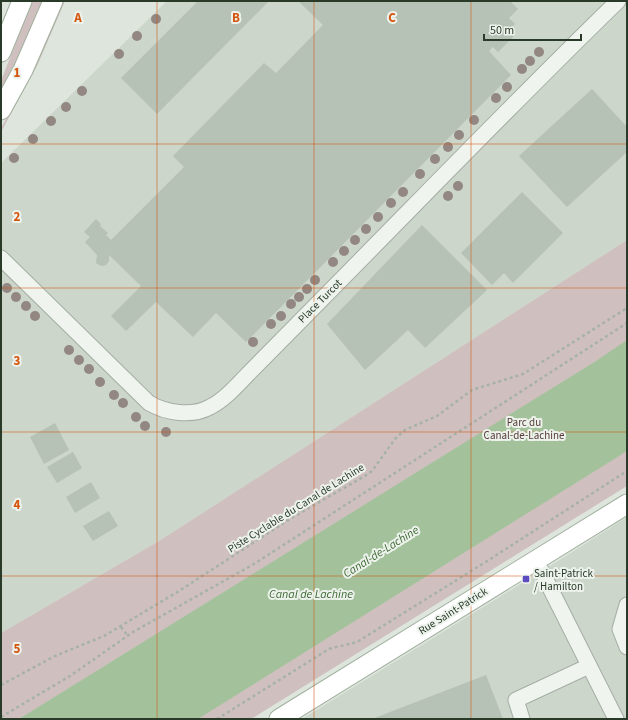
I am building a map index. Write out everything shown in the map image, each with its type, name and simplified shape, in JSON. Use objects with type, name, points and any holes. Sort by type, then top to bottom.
[{"type":"main road","points":[[1,52],[22,1]]},
{"type":"main road","points":[[1,110],[22,70],[53,1]]},
{"type":"main road","name":"Rue Saint-Patrick","points":[[279,719],[627,504]]},
{"type":"street","name":"Place Turcot","points":[[1,258],[149,403],[161,408],[182,412],[194,412],[208,408],[226,396],[618,1]]},
{"type":"street","points":[[534,562],[541,570],[616,719]]},
{"type":"street","points":[[627,605],[620,629],[627,647]]},
{"type":"street","points":[[522,719],[516,705],[516,700],[589,666]]},
{"type":"path","name":"Piste Cyclable du Canal de Lachine","points":[[1,685],[55,656],[92,642],[121,626],[233,557],[286,521],[365,476],[372,471],[395,439],[405,430],[437,416],[472,390],[523,374],[627,308]]},
{"type":"path","points":[[1,717],[70,676],[128,636],[254,564],[627,323]]},
{"type":"path","points":[[217,719],[329,649],[357,642],[492,558],[627,471]]},
{"type":"path","points":[[121,626],[128,636]]},
{"type":"shaded area","points":[[167,1],[627,1],[627,240],[159,541],[1,633],[1,163]]},
{"type":"shaded area","points":[[627,517],[627,719],[302,719],[574,551]]},
{"type":"green space","points":[[32,1],[45,1],[1,94],[1,81]]},
{"type":"green space","points":[[62,1],[65,1],[38,64],[1,132],[1,128],[15,103]]},
{"type":"green space","name":"Parc du Canal-de-Lachine","points":[[627,240],[627,486],[251,719],[1,719],[1,633],[159,541]]},
{"type":"water","name":"Canal de Lachine","points":[[627,340],[627,451],[198,719],[19,719],[596,361]]},
{"type":"building","points":[[198,1],[269,1],[157,114],[121,78]]},
{"type":"building","points":[[298,1],[510,1],[518,9],[509,18],[515,24],[508,30],[514,36],[498,52],[493,47],[489,51],[511,75],[246,342],[216,313],[193,337],[156,302],[126,331],[111,316],[141,286],[109,255],[109,261],[106,265],[101,266],[96,263],[97,255],[85,242],[90,237],[84,232],[96,219],[101,224],[100,226],[108,233],[106,235],[111,240],[184,167],[173,156],[264,63],[276,73],[323,25]]},
{"type":"building","points":[[592,89],[627,127],[627,152],[567,207],[519,156]]},
{"type":"building","points":[[522,192],[563,233],[513,283],[504,273],[492,285],[461,253]]},
{"type":"building","points":[[422,225],[487,290],[425,348],[408,330],[365,370],[327,324]]},
{"type":"building","points":[[55,423],[69,450],[44,464],[30,437]]},
{"type":"building","points":[[73,452],[82,468],[57,483],[47,467]]},
{"type":"building","points":[[91,482],[100,498],[75,513],[66,497]]},
{"type":"building","points":[[109,511],[118,526],[93,541],[83,526]]},
{"type":"building","points":[[486,675],[503,719],[372,719]]},
{"type":"place","name":"Saint-Patrick / Hamilton","points":[[526,579]]},
{"type":"water label","name":"Canal-de-Lachine","points":[[381,552]]}]
